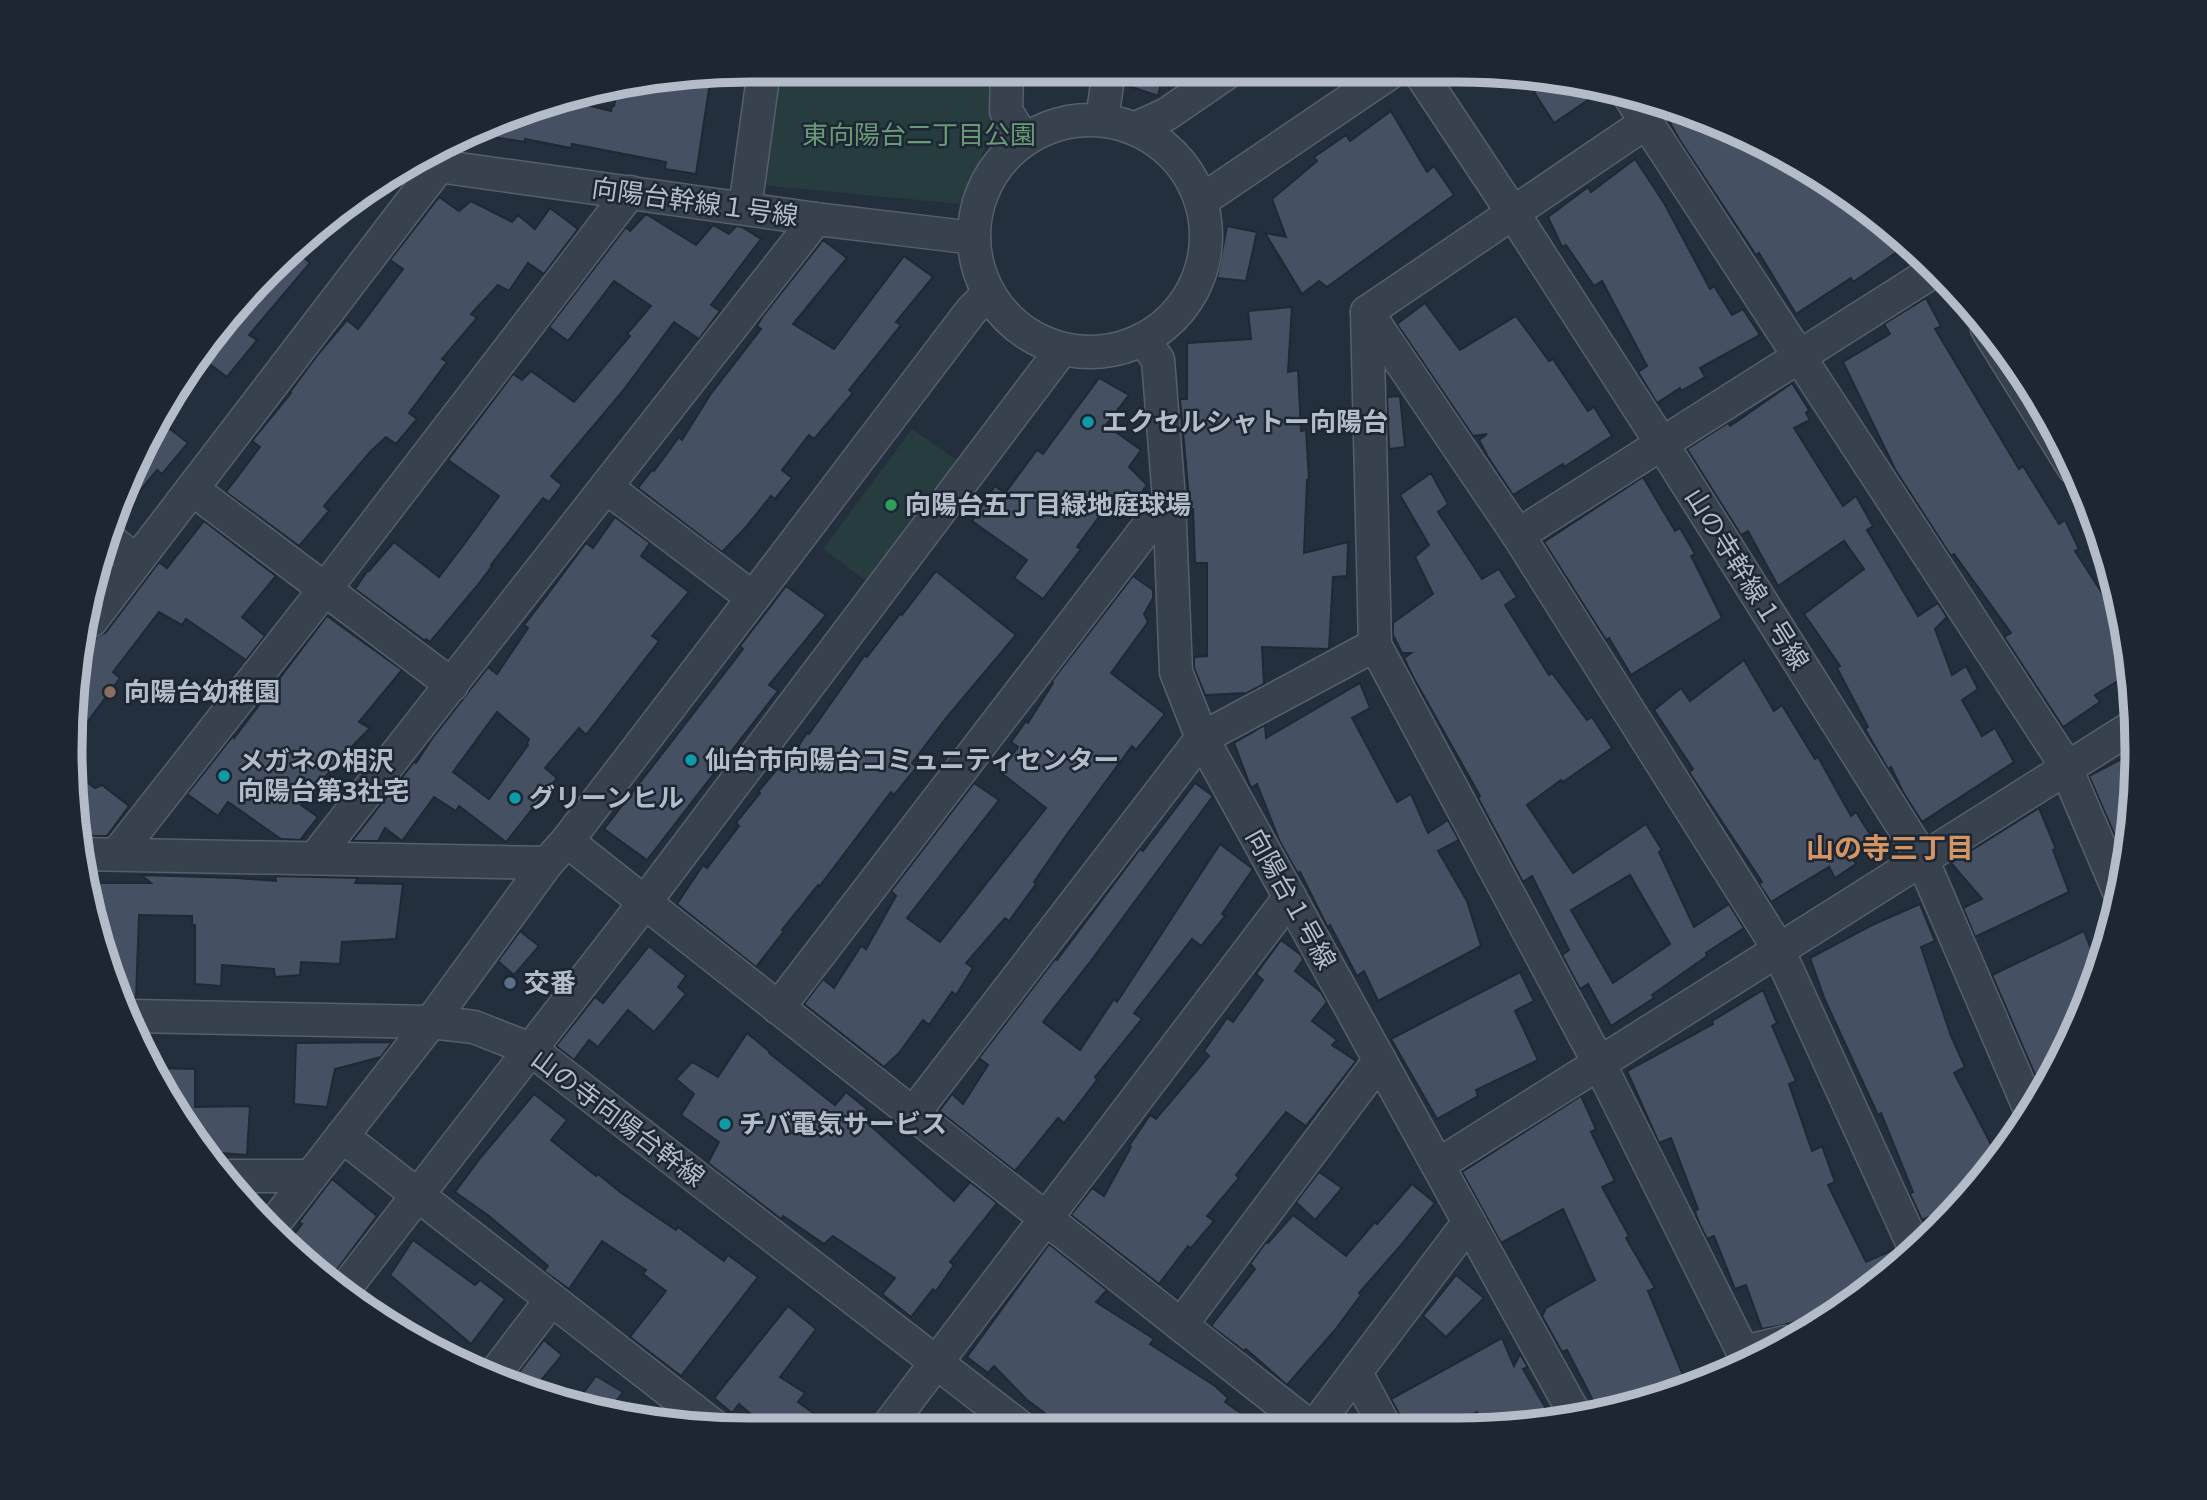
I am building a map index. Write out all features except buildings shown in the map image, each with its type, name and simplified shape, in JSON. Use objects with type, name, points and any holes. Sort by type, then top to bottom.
[{"type":"street","points":[[745,208],[762,82]]},
{"type":"street","points":[[1007,82],[1006,111],[1024,140]]},
{"type":"street","points":[[1102,120],[1107,82]]},
{"type":"street","points":[[1136,128],[1167,114],[1214,82]]},
{"type":"street","points":[[1201,201],[1376,82]]},
{"type":"street","name":"山の寺幹線１号線","points":[[1426,82],[1662,444],[1922,859],[2026,1099]]},
{"type":"street","points":[[1637,107],[2066,768],[2113,877]]},
{"type":"street","points":[[1074,120],[1102,120],[1136,128],[1158,141],[1177,157],[1191,178],[1201,201],[1206,233],[1202,265],[1190,295],[1170,320],[1143,339],[1117,349],[1090,352],[1062,349],[1033,337],[1008,318],[989,293],[978,267],[974,238],[977,210],[987,183],[1003,159],[1024,140],[1048,127],[1074,120]]},
{"type":"street","points":[[1367,312],[1647,122]]},
{"type":"street","name":"向陽台幹線１号線","points":[[429,165],[974,238]]},
{"type":"street","points":[[96,614],[192,489],[426,167]]},
{"type":"street","points":[[117,854],[630,192]]},
{"type":"street","points":[[315,859],[816,219]]},
{"type":"street","points":[[1518,535],[1927,276]]},
{"type":"street","points":[[276,1220],[431,1022],[557,852],[971,311],[989,293]]},
{"type":"street","points":[[1367,312],[1518,535],[1778,950],[1911,1239]]},
{"type":"street","points":[[1367,312],[1375,645],[1599,1063],[1743,1353]]},
{"type":"street","name":"向陽台１号線","points":[[1143,339],[1158,360],[1169,499],[1176,672],[1202,738],[1571,1408]]},
{"type":"street","points":[[349,1284],[645,902],[1062,349]]},
{"type":"street","points":[[606,487],[753,598]]},
{"type":"street","points":[[192,489],[452,685]]},
{"type":"street","points":[[778,1008],[1169,499]]},
{"type":"street","points":[[115,544],[136,561]]},
{"type":"street","points":[[913,1114],[1202,738],[1375,645]]},
{"type":"street","points":[[1438,1165],[2124,731]]},
{"type":"street","points":[[91,854],[315,859],[557,852],[645,902],[1297,1418]]},
{"type":"street","points":[[894,1418],[1290,897]]},
{"type":"street","name":"山の寺向陽台幹線","points":[[138,1016],[431,1022],[474,1027],[530,1049],[1009,1418]]},
{"type":"street","points":[[1181,1325],[1380,1060]]},
{"type":"street","points":[[342,1136],[700,1415]]},
{"type":"street","points":[[237,1177],[311,1176]]},
{"type":"street","points":[[1321,1418],[1469,1222]]},
{"type":"street","points":[[499,1369],[551,1300]]},
{"type":"street","points":[[1356,1373],[1380,1418]]},
{"type":"green space","name":"東向陽台二丁目公園","points":[[772,82],[1000,82],[999,115],[961,204],[758,185]]},
{"type":"green space","name":"向陽台五丁目緑地庭球場","points":[[912,429],[958,461],[870,584],[823,549]]},
{"type":"place","name":"エクセルシャトー向陽台","points":[[1088,422]]},
{"type":"place","name":"向陽台五丁目緑地庭球場","points":[[891,505]]},
{"type":"place","name":"向陽台幼稚園","points":[[110,692]]},
{"type":"place","name":"仙台市向陽台コミュニティセンター","points":[[691,760]]},
{"type":"place","name":"メガネの相沢 向陽台第3社宅","points":[[224,776]]},
{"type":"place","name":"グリーンヒル","points":[[515,798]]},
{"type":"place","name":"交番","points":[[510,983]]},
{"type":"place","name":"チバ電気サービス","points":[[725,1124]]},
{"type":"district","name":"山の寺三丁目","points":[[1890,848]]}]
